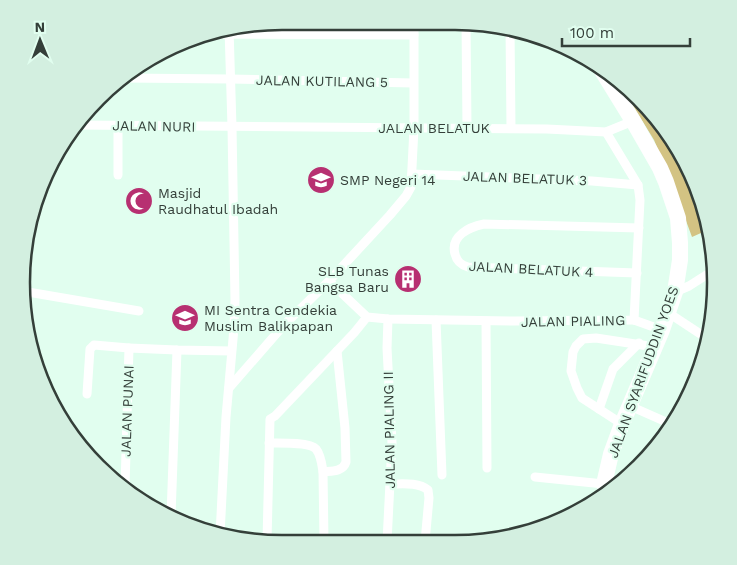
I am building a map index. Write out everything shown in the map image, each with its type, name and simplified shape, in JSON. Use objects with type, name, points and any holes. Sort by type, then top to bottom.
[{"type":"highway","name":"JALAN SYARIFUDDIN YOES","points":[[604,484],[611,454],[630,406],[647,345],[662,330],[675,292],[680,260],[678,218],[666,182],[660,168],[610,84]]},
{"type":"street","points":[[228,388],[283,326],[329,281],[406,196],[411,187],[414,128],[414,30]]},
{"type":"street","points":[[466,31],[466,128]]},
{"type":"street","points":[[248,32],[414,35]]},
{"type":"street","points":[[220,527],[224,437],[235,300],[229,36]]},
{"type":"street","points":[[510,37],[511,128]]},
{"type":"street","name":"JALAN KUTILANG 5","points":[[135,78],[413,83]]},
{"type":"street","name":"JALAN BELATUK","points":[[232,127],[511,128],[606,132],[633,121]]},
{"type":"street","name":"JALAN NURI","points":[[85,125],[232,127]]},
{"type":"street","points":[[118,126],[118,175]]},
{"type":"street","name":"JALAN PIALING","points":[[367,317],[486,321],[634,320],[640,200],[638,185],[606,132]]},
{"type":"street","name":"JALAN BELATUK 3","points":[[412,174],[592,181],[638,185]]},
{"type":"street","name":"JALAN BELATUK 4","points":[[637,273],[468,267],[462,265],[457,260],[454,252],[455,241],[462,233],[473,226],[484,224],[639,228]]},
{"type":"street","points":[[675,292],[707,275]]},
{"type":"street","points":[[267,534],[270,419],[337,351],[367,317],[329,281]]},
{"type":"street","points":[[31,292],[139,311]]},
{"type":"street","points":[[667,312],[701,335]]},
{"type":"street","name":"JALAN PIALING II","points":[[387,535],[392,443],[387,348],[388,319]]},
{"type":"street","points":[[436,320],[442,475]]},
{"type":"street","points":[[634,320],[662,330]]},
{"type":"street","points":[[486,321],[487,468]]},
{"type":"street","points":[[622,424],[582,398],[571,371],[573,352],[583,339],[596,338],[647,345]]},
{"type":"street","points":[[87,394],[90,350],[92,347],[94,345],[129,348]]},
{"type":"street","points":[[599,409],[613,368],[647,345]]},
{"type":"street","name":"JALAN PUNAI","points":[[124,479],[129,348],[231,351]]},
{"type":"street","points":[[171,509],[177,350]]},
{"type":"street","points":[[323,472],[341,469],[345,466],[346,462],[345,428],[337,351]]},
{"type":"street","points":[[630,406],[665,421]]},
{"type":"street","points":[[269,443],[313,446],[317,450],[323,472],[324,535]]},
{"type":"street","points":[[535,477],[604,484]]},
{"type":"street","points":[[391,484],[419,486],[428,490],[426,535]]},
{"type":"shaded area","points":[[631,102],[655,129],[673,156],[694,201],[702,233],[692,237],[654,140]]},
{"type":"place","name":"SMP Negeri 14","points":[[321,180]]},
{"type":"place","name":"Masjid Raudhatul Ibadah","points":[[139,201]]},
{"type":"place","name":"SLB Tunas Bangsa Baru","points":[[408,279]]},
{"type":"place","name":"MI Sentra Cendekia Muslim Balikpapan","points":[[185,318]]}]
